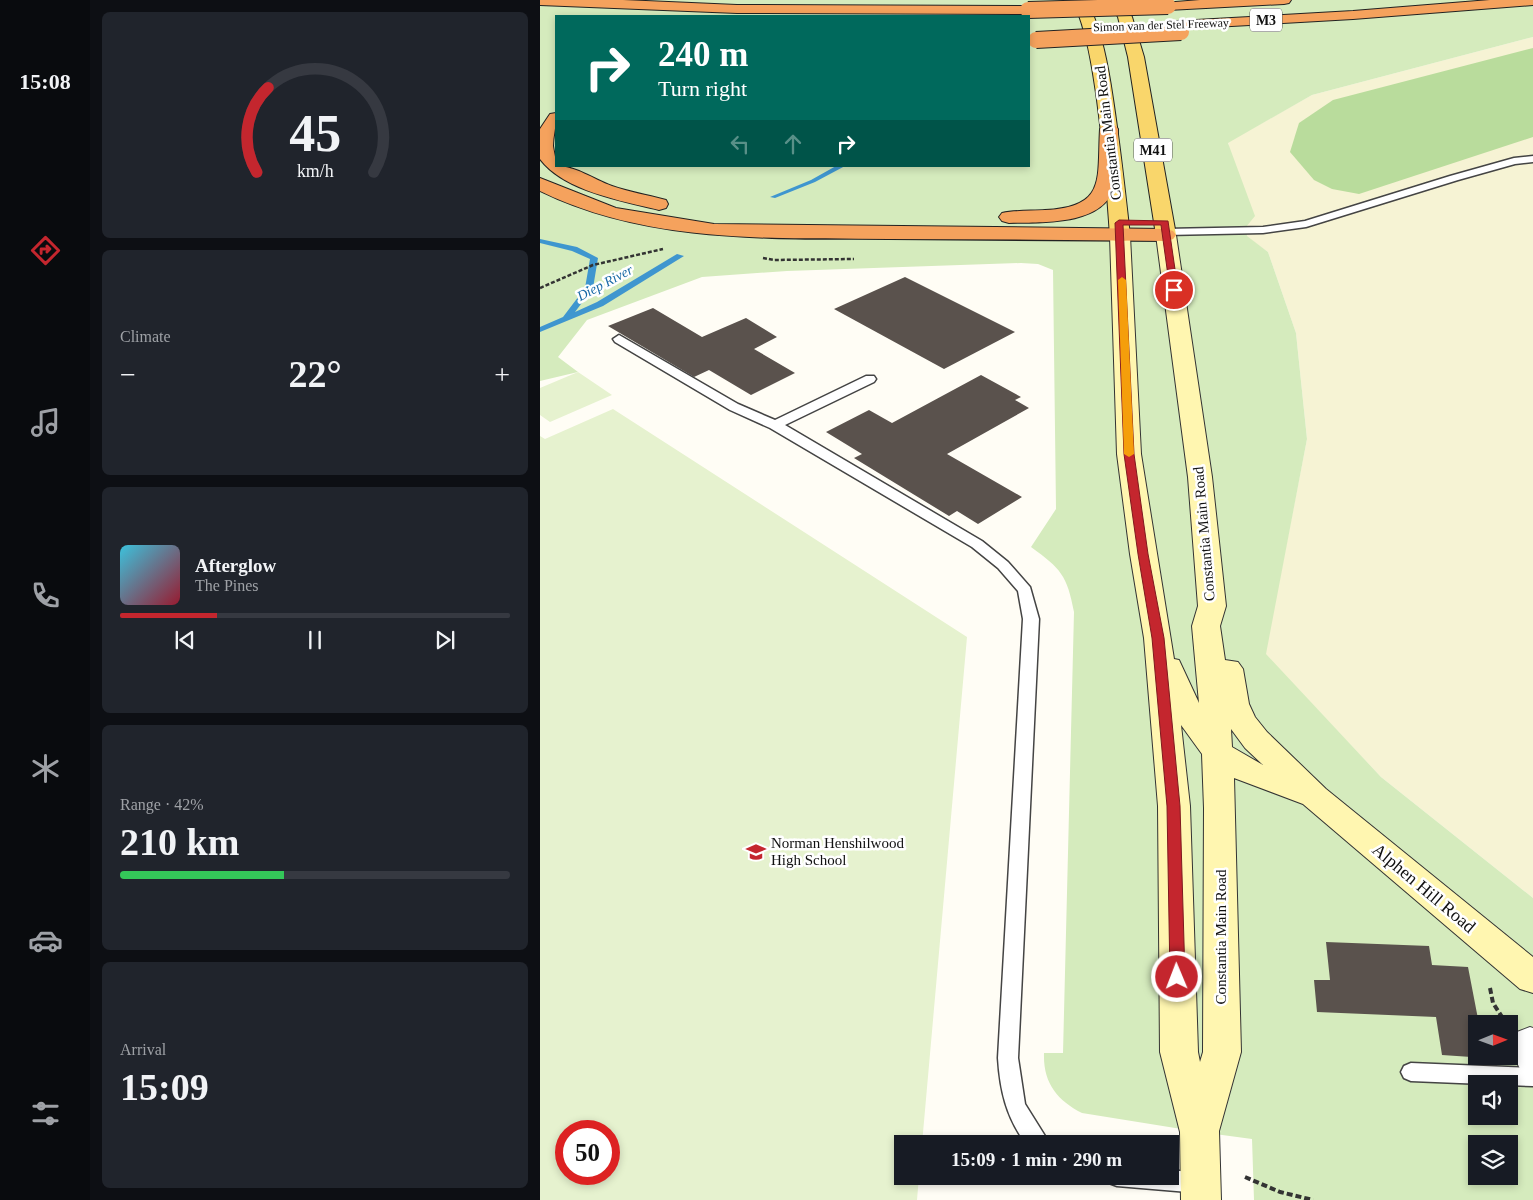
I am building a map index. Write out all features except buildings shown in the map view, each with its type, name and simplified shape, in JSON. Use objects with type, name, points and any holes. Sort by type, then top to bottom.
[{"type":"highway","points":[[868,0],[1027,6],[1092,0]]},
{"type":"highway","name":"Simon van der Stel Freeway","points":[[540,1],[737,9],[1168,6],[1290,0]]},
{"type":"highway","points":[[1032,34],[1180,28],[1533,1]]},
{"type":"highway","points":[[555,119],[545,140],[547,156],[555,164]]},
{"type":"highway","points":[[933,220],[1045,216],[1088,207],[1099,198],[1104,188],[1109,129]]},
{"type":"highway","points":[[559,167],[592,186],[631,198],[683,208],[772,216],[933,220],[1166,230]]},
{"type":"highway","points":[[540,184],[567,197],[612,213],[714,230],[763,232],[1120,229]]},
{"type":"main road","name":"Constantia Main Road","points":[[1080,0],[1089,18],[1099,58],[1120,229],[1129,454],[1143,554],[1158,638],[1174,806],[1179,1052],[1200,1132],[1201,1192]]},
{"type":"main road","name":"Constantia Main Road","points":[[1115,0],[1125,17],[1136,57],[1166,230],[1200,477],[1212,606],[1206,626],[1213,681],[1217,752],[1222,1052],[1200,1132]]},
{"type":"main road","name":"Alphen Hill Road","points":[[1212,606],[1221,623],[1234,704],[1242,722],[1256,740],[1315,797],[1533,978]]},
{"type":"main road","name":"Alphen Hill Road","points":[[1158,638],[1186,709],[1217,752],[1250,772],[1315,797]]},
{"type":"lane","points":[[1166,230],[1263,230],[1306,224],[1454,178],[1514,161],[1533,159]]},
{"type":"lane","points":[[619,339],[734,407],[775,425],[977,544],[1003,565],[1025,590],[1031,619],[1008,1058],[1011,1096],[1022,1123],[1032,1135]]},
{"type":"lane","points":[[775,425],[870,379]]},
{"type":"lane","points":[[1411,1072],[1526,1050]]},
{"type":"lane","points":[[1164,1185],[1201,1192]]},
{"type":"path","points":[[1489,984],[1492,1003],[1526,1050]]},
{"type":"path","points":[[1245,1177],[1280,1192],[1313,1200]]},
{"type":"shaded area","points":[[1533,37],[1533,898],[1381,777],[1265,654],[1307,439],[1296,333],[1268,252],[1247,237],[1228,142],[1312,95]]},
{"type":"green space","points":[[540,0],[1533,0],[1533,37],[1312,95],[1228,143],[1255,216],[1246,227],[1247,236],[1268,252],[1296,333],[1307,439],[1266,654],[1381,777],[1533,898],[1533,1200],[1254,1200],[1252,1139],[1082,1113],[1065,1102],[1049,1082],[1044,1064],[1044,1053],[1063,1053],[1074,612],[1069,589],[1061,574],[1056,567],[1031,547],[1056,509],[1053,270],[1038,264],[1021,263],[787,271],[702,277],[587,320],[558,357],[578,372],[540,381]]},
{"type":"green space","points":[[1533,48],[1533,137],[1359,194],[1332,189],[1314,180],[1290,152],[1299,123],[1333,100]]},
{"type":"green space","points":[[578,372],[612,395],[550,422],[540,415],[540,388]]},
{"type":"green space","name":"Norman Henshilwood High School","points":[[613,409],[967,637],[923,1135],[894,1135],[894,1185],[918,1185],[917,1200],[540,1200],[540,436],[545,439]]},
{"type":"waterway","name":"Diep River","points":[[773,197],[813,181],[840,167]]},
{"type":"waterway","points":[[540,241],[574,249],[594,258],[589,288],[566,319]]},
{"type":"waterway","name":"Diep River","points":[[566,319],[600,304],[680,256]]},
{"type":"waterway","name":"Diep River","points":[[540,330],[566,319]]},
{"type":"slow traffic","points":[[1122,280],[1129,454]]},
{"type":"place","name":"Norman Henshilwood High School","points":[[756,852]]},
{"type":"route","points":[[1174,290],[1165,223],[1119,223],[1129,454],[1143,554],[1158,638],[1174,806],[1177,977]]}]
